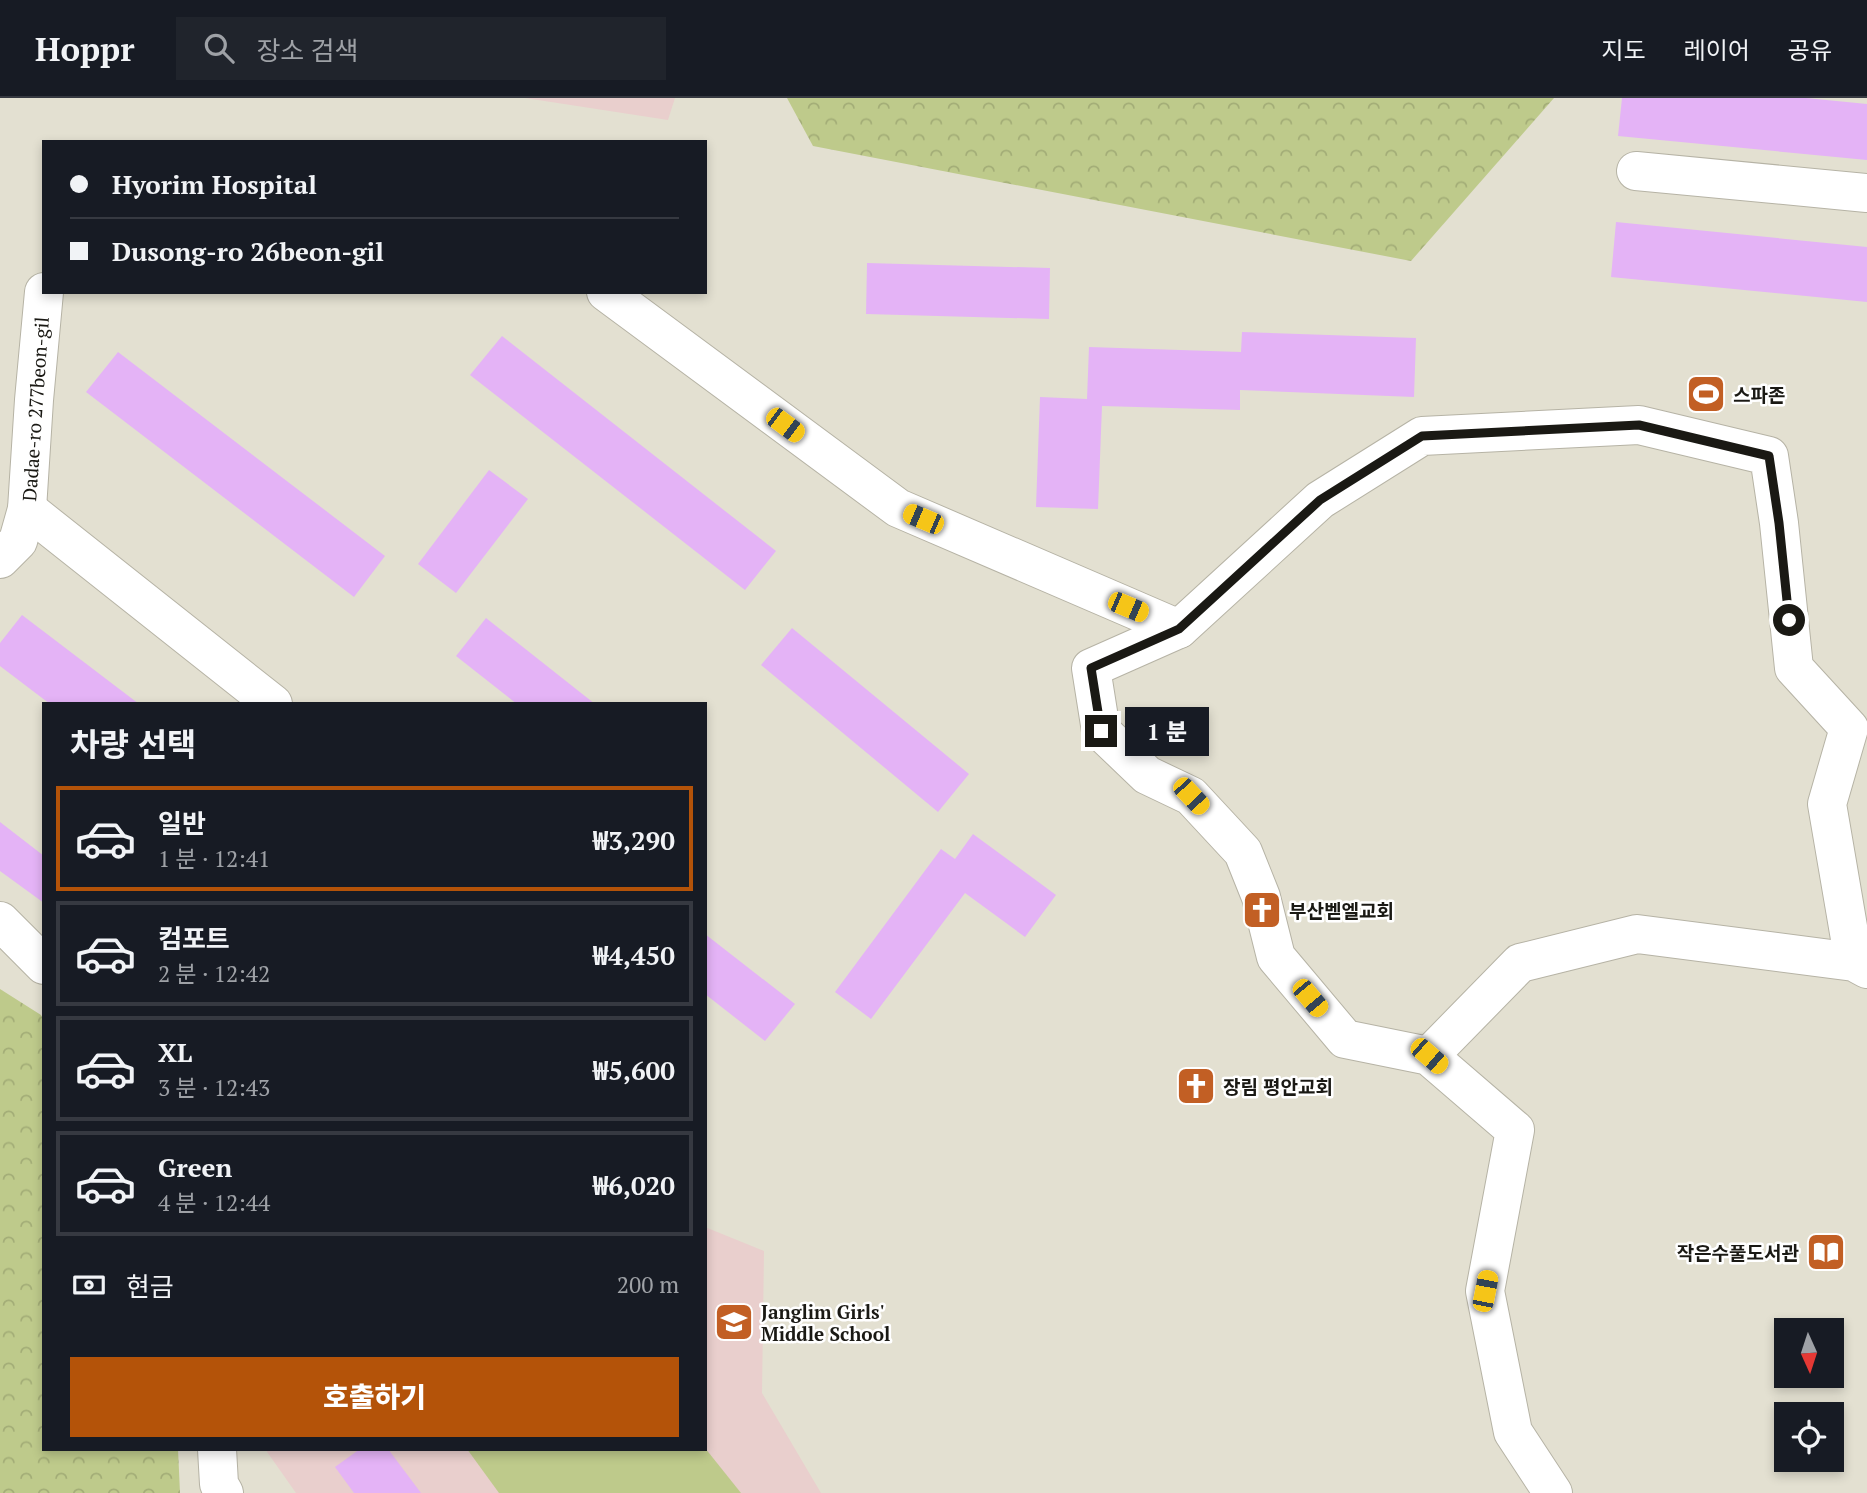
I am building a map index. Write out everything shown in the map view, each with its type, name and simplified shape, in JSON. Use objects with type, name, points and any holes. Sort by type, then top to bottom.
[{"type":"street","points":[[1636,171],[1867,193]]},
{"type":"street","name":"Dadae-ro 277beon-gil","points":[[0,558],[18,541],[27,509],[44,294]]},
{"type":"street","points":[[609,294],[898,508],[1179,629]]},
{"type":"street","points":[[1429,1056],[1520,963],[1637,934],[1861,965],[1827,804],[1858,725],[1794,668],[1769,456],[1639,425],[1422,436],[1320,500],[1179,629],[1091,668],[1101,731],[1147,775],[1191,796],[1243,852],[1261,897],[1276,957],[1345,1039],[1429,1056],[1515,1130],[1485,1291],[1513,1432],[1553,1493]]},
{"type":"street","points":[[27,509],[270,702]]},
{"type":"street","points":[[0,921],[42,963]]},
{"type":"street","points":[[217,1451],[219,1484],[224,1493]]},
{"type":"shaded area","points":[[525,98],[675,98],[668,120]]},
{"type":"shaded area","name":"Janglim Girls' Middle School","points":[[707,1228],[764,1251],[762,1393],[821,1493],[296,1493],[266,1451],[707,1451]]},
{"type":"green space","points":[[787,98],[1554,98],[1411,261],[813,146]]},
{"type":"green space","points":[[0,989],[42,1017],[42,1451],[178,1451],[180,1493],[0,1493]]},
{"type":"green space","points":[[707,1450],[741,1493],[499,1493],[468,1451]]},
{"type":"building","points":[[1622,98],[1806,98],[1867,104],[1867,160],[1618,136]]},
{"type":"building","points":[[1616,222],[1867,247],[1867,302],[1611,277]]},
{"type":"building","points":[[867,263],[1050,268],[1049,319],[866,314]]},
{"type":"building","points":[[1242,332],[1416,338],[1414,397],[1240,390],[1240,410],[1102,406],[1098,509],[1036,507],[1040,397],[1087,399],[1089,347],[1241,352]]},
{"type":"building","points":[[502,336],[776,551],[745,590],[470,375]]},
{"type":"building","points":[[118,352],[385,556],[354,597],[86,392]]},
{"type":"building","points":[[489,470],[528,499],[456,593],[418,564]]},
{"type":"building","points":[[22,615],[136,702],[47,702],[0,666],[0,643]]},
{"type":"building","points":[[486,618],[592,702],[514,702],[456,656]]},
{"type":"building","points":[[792,628],[969,774],[938,812],[761,665]]},
{"type":"building","points":[[0,822],[42,854],[42,902],[0,871]]},
{"type":"building","points":[[973,834],[1056,895],[1025,937],[965,893],[871,1019],[835,992],[941,849],[955,859]]},
{"type":"building","points":[[707,936],[795,1004],[765,1041],[707,996]]},
{"type":"building","points":[[357,1451],[390,1451],[421,1493],[354,1493],[335,1467]]},
{"type":"place","name":"스파존","points":[[1706,394]]},
{"type":"place","name":"부산벧엘교회","points":[[1262,910]]},
{"type":"place","name":"장림 평안교회","points":[[1196,1086]]},
{"type":"place","name":"작은수풀도서관","points":[[1826,1252]]},
{"type":"place","name":"Janglim Girls' Middle School","points":[[734,1322]]},
{"type":"route","points":[[1101,731],[1091,668],[1179,629],[1320,500],[1422,436],[1639,425],[1769,456],[1789,620]]}]
